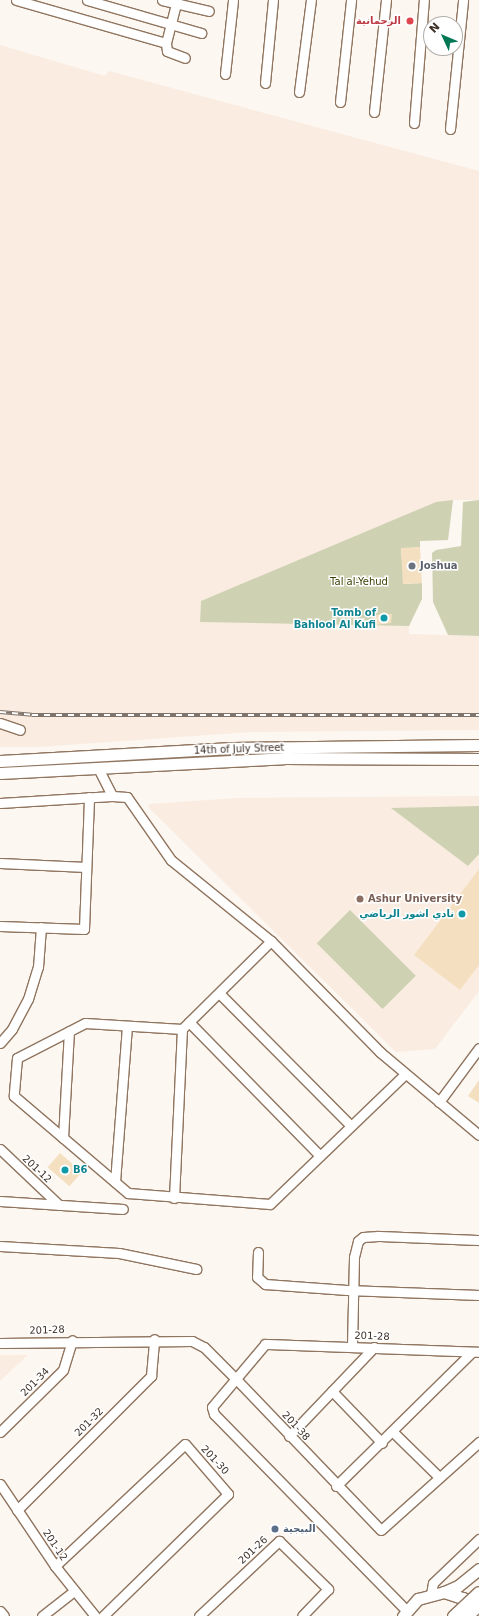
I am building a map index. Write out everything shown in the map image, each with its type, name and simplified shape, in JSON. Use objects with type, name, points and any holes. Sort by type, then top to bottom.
[{"type":"main road","name":"14th of July Street","points":[[0,761],[232,748],[479,745]]},
{"type":"main road","name":"14th of July Street","points":[[0,773],[284,758],[479,759]]},
{"type":"main road","points":[[404,1614],[418,1599],[431,1594],[444,1592],[458,1586],[479,1569]]},
{"type":"main road","points":[[444,1592],[458,1596],[476,1605]]},
{"type":"main road","points":[[453,1616],[479,1592]]},
{"type":"main road","points":[[467,1616],[476,1605]]},
{"type":"main road","points":[[476,1605],[477,1616]]},
{"type":"street","points":[[16,0],[36,3],[166,44]]},
{"type":"street","points":[[86,19],[90,0],[201,33]]},
{"type":"street","points":[[162,0],[177,2],[209,11]]},
{"type":"street","points":[[225,74],[234,0]]},
{"type":"street","points":[[265,83],[273,0]]},
{"type":"street","points":[[299,92],[311,0]]},
{"type":"street","points":[[340,102],[351,0]]},
{"type":"street","points":[[374,112],[386,0]]},
{"type":"street","points":[[414,123],[424,0]]},
{"type":"street","points":[[450,129],[463,0]]},
{"type":"street","points":[[177,2],[166,44],[167,51],[185,58]]},
{"type":"street","points":[[0,723],[20,730]]},
{"type":"street","points":[[98,768],[112,796]]},
{"type":"street","points":[[0,926],[84,929],[89,797]]},
{"type":"street","points":[[0,803],[89,797],[127,797],[176,865],[272,941],[405,1074],[479,1135]]},
{"type":"street","points":[[0,863],[86,867]]},
{"type":"street","points":[[0,1043],[12,1028],[28,999],[38,967],[41,927]]},
{"type":"street","points":[[174,1198],[186,1026],[272,941]]},
{"type":"street","points":[[219,993],[351,1126]]},
{"type":"street","points":[[320,1156],[186,1026],[127,1026],[85,1023],[17,1058],[14,1096],[128,1193],[174,1198],[270,1204],[320,1156],[405,1074]]},
{"type":"street","points":[[115,1182],[127,1026]]},
{"type":"street","points":[[63,1138],[69,1031]]},
{"type":"street","points":[[439,1102],[479,1048]]},
{"type":"street","name":"201-12","points":[[0,1149],[59,1205]]},
{"type":"street","points":[[0,1201],[123,1209]]},
{"type":"street","points":[[352,1346],[354,1247],[363,1237],[479,1240]]},
{"type":"street","points":[[0,1246],[124,1253],[196,1269]]},
{"type":"street","points":[[258,1252],[257,1277],[265,1284],[354,1291],[479,1295]]},
{"type":"street","name":"201-32","points":[[17,1510],[151,1376],[154,1339]]},
{"type":"street","name":"201-28","points":[[0,1343],[72,1340],[192,1340]]},
{"type":"street","name":"201-34","points":[[0,1432],[63,1370],[72,1340]]},
{"type":"street","name":"201-38","points":[[192,1340],[204,1347],[236,1379],[336,1486],[381,1530],[439,1478]]},
{"type":"street","name":"201-28","points":[[236,1379],[265,1344],[352,1346],[475,1352]]},
{"type":"street","points":[[289,1436],[374,1347]]},
{"type":"street","points":[[336,1486],[475,1352]]},
{"type":"street","points":[[236,1379],[213,1406],[213,1413],[404,1614]]},
{"type":"street","points":[[332,1391],[382,1443]]},
{"type":"street","points":[[393,1432],[439,1478],[479,1442]]},
{"type":"street","name":"201-30","points":[[55,1566],[185,1444],[228,1494],[103,1616]]},
{"type":"street","name":"201-12","points":[[0,1484],[55,1566],[95,1616]]},
{"type":"street","points":[[431,1594],[433,1583],[479,1539]]},
{"type":"street","name":"201-26","points":[[198,1616],[279,1541],[328,1589],[302,1616]]},
{"type":"street","points":[[42,1616],[74,1591]]},
{"type":"street","points":[[0,1611],[4,1616]]},
{"type":"shaded area","points":[[0,45],[105,76],[109,71],[479,171],[479,500],[453,500],[201,601],[200,621],[409,626],[409,634],[479,636],[479,730],[251,732],[38,747],[0,747]]},
{"type":"shaded area","name":"Ashur University","points":[[479,796],[479,991],[435,1049],[396,1052],[148,807],[150,804],[236,798]]},
{"type":"shaded area","points":[[0,1355],[28,1355],[0,1381]]},
{"type":"green space","name":"Tal al-Yehud","points":[[453,500],[448,540],[420,541],[420,547],[401,549],[404,584],[422,583],[422,599],[409,626],[200,622],[201,601],[436,502]]},
{"type":"green space","points":[[479,500],[479,636],[448,635],[433,602],[432,553],[436,550],[461,546],[463,502]]},
{"type":"green space","points":[[479,806],[479,854],[468,866],[391,808]]},
{"type":"green space","points":[[350,910],[416,976],[383,1009],[317,943]]},
{"type":"building","name":"Joshua","points":[[420,547],[422,583],[403,584],[401,548]]},
{"type":"building","name":"Tomb of Bahlool Al Kufi","points":[[392,614],[391,623],[375,625],[374,615]]},
{"type":"building","name":"نادي اشور الرياضي","points":[[479,869],[479,965],[460,990],[414,955]]},
{"type":"building","points":[[479,1080],[479,1103],[468,1096]]},
{"type":"building","name":"B6","points":[[60,1153],[82,1172],[69,1186],[48,1167]]},
{"type":"railway","points":[[0,712],[32,715],[479,715]]},
{"type":"place","name":"الرحمانية","points":[[410,21]]},
{"type":"place","name":"Joshua","points":[[412,566]]},
{"type":"place","name":"Tomb of Bahlool Al Kufi","points":[[384,618]]},
{"type":"place","name":"Ashur University","points":[[360,899]]},
{"type":"place","name":"نادي اشور الرياضي","points":[[462,914]]},
{"type":"place","name":"B6","points":[[65,1170]]},
{"type":"place","name":"البيجية","points":[[275,1529]]}]
